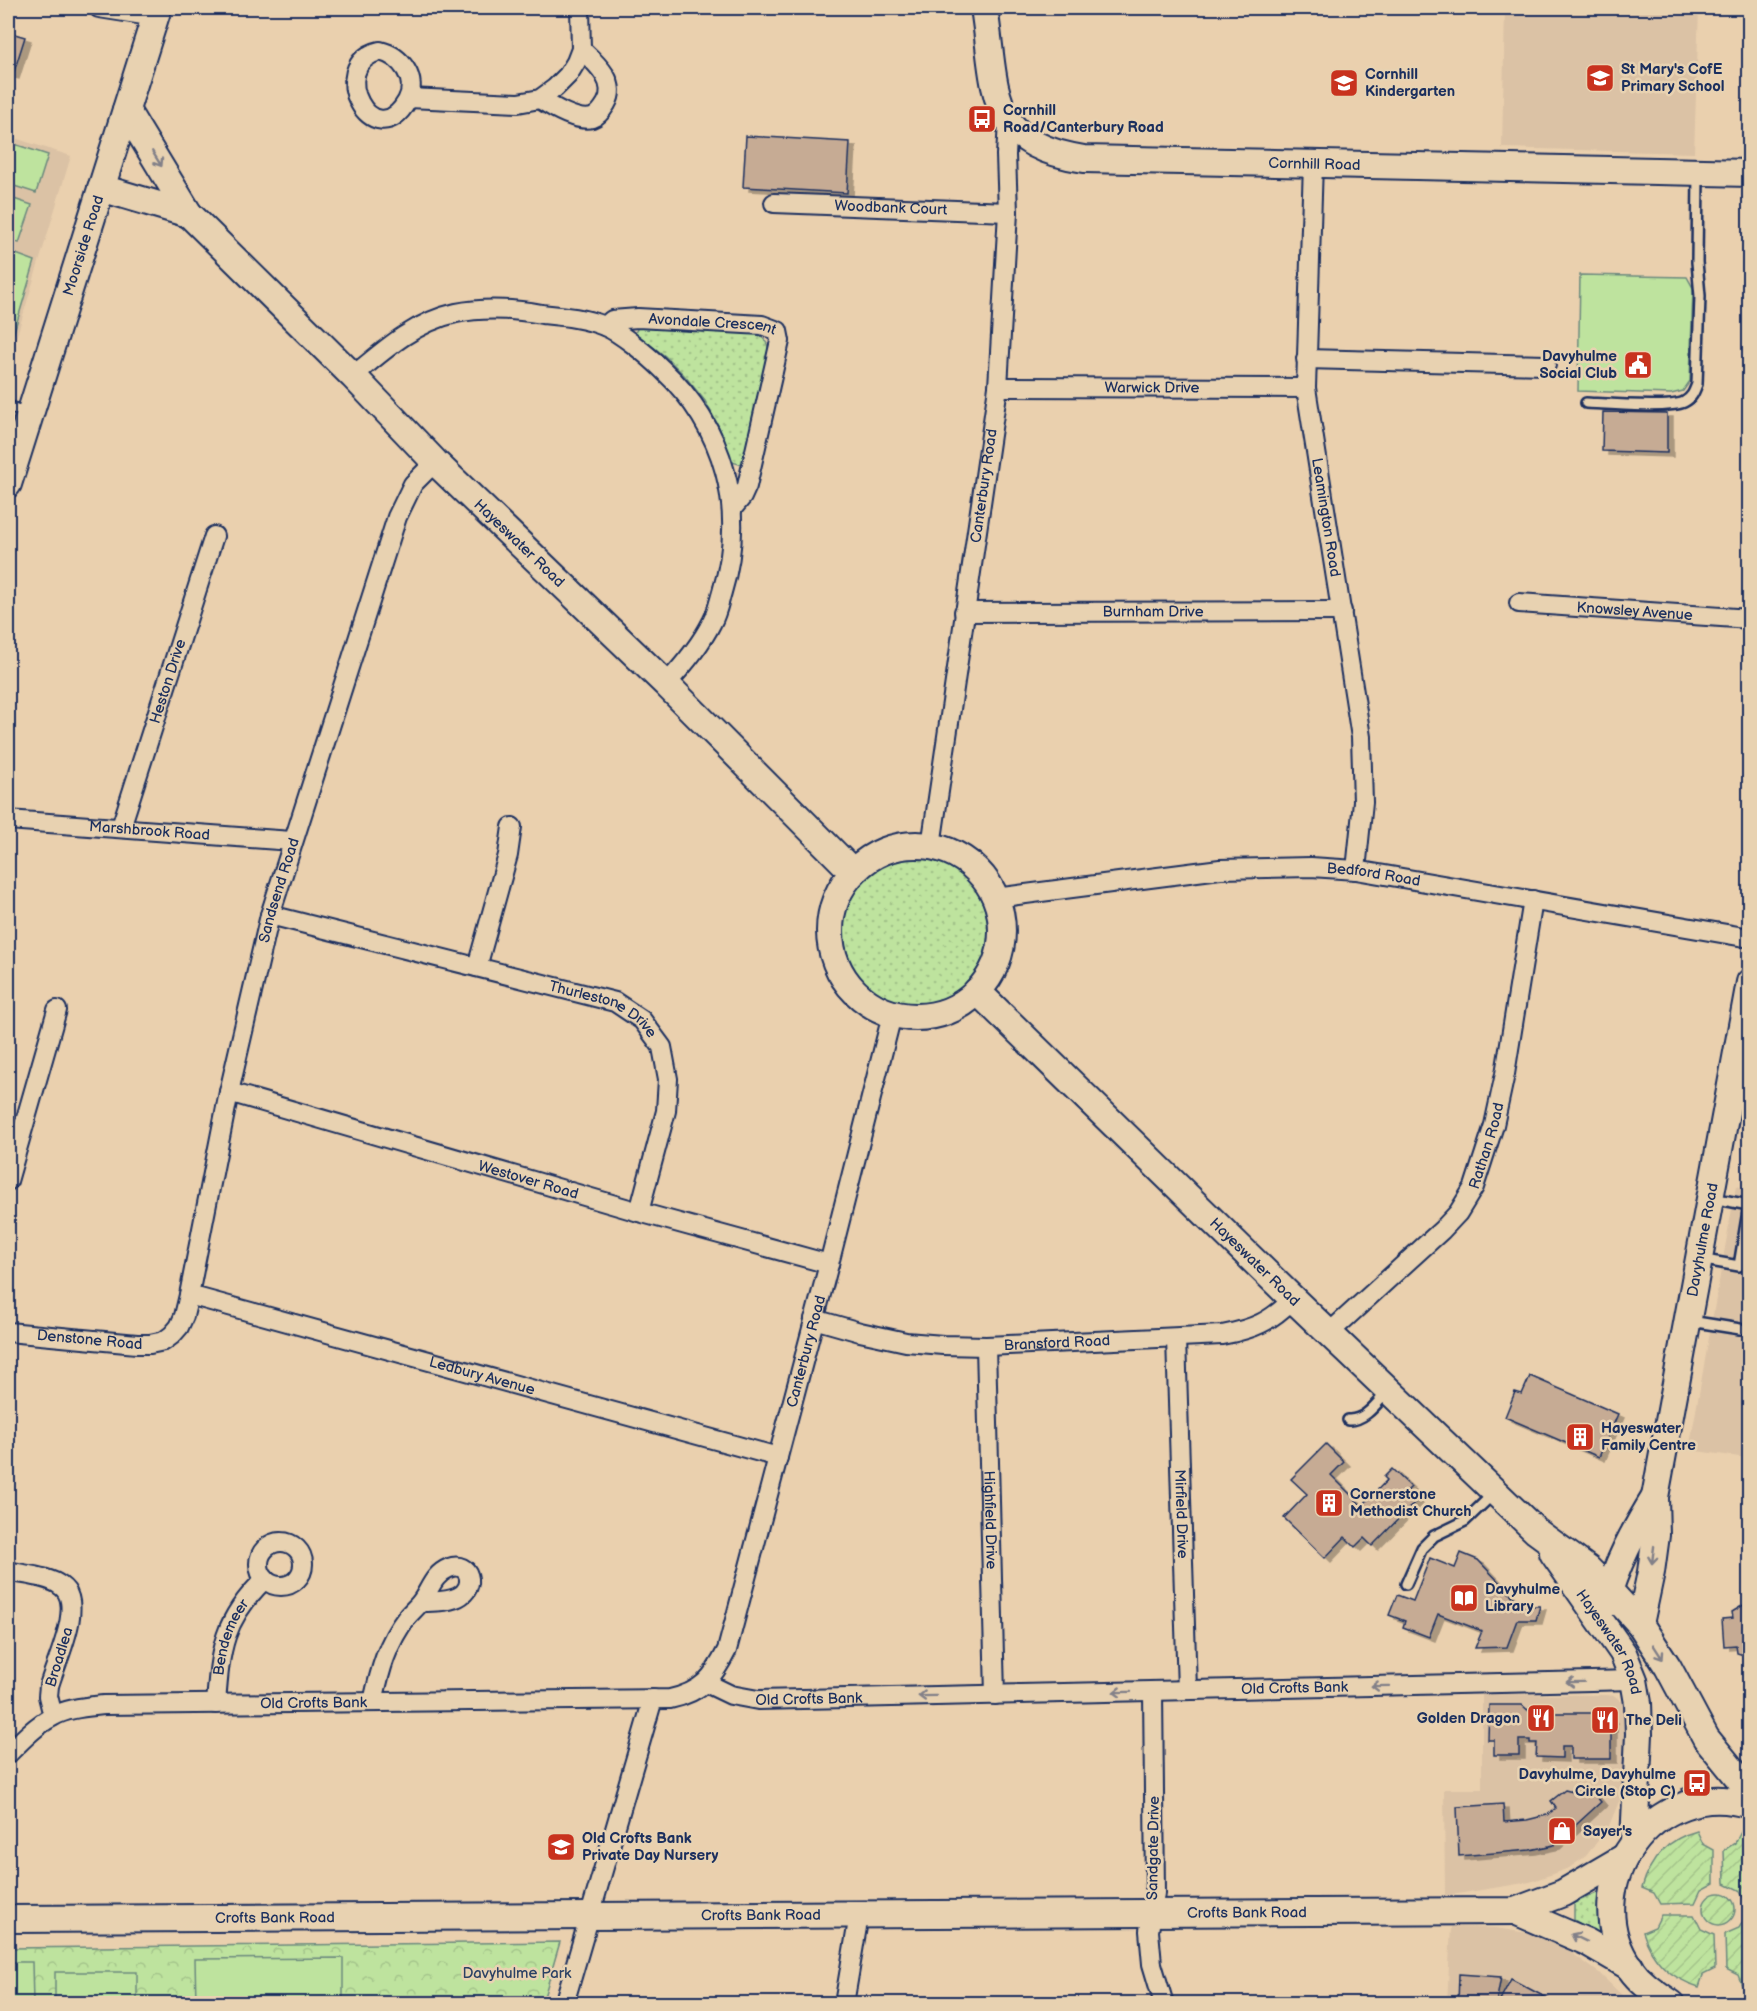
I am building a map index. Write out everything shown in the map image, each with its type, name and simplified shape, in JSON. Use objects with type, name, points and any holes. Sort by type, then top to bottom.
[{"type":"main road","name":"Cornhill Road","points":[[984,8],[992,78],[1008,123],[1024,138],[1062,156],[1084,159],[1749,173]]},
{"type":"main road","name":"Moorside Road","points":[[8,484],[18,410],[101,188],[157,12]]},
{"type":"main road","name":"Hayeswater Road","points":[[126,110],[189,214],[435,462],[666,684],[853,872]]},
{"type":"main road","name":"Hayeswater Road","points":[[101,188],[189,214]]},
{"type":"main road","points":[[901,846],[931,846],[958,856],[980,874],[995,898],[1001,918],[1001,939],[997,960],[989,976],[977,991],[961,1005],[941,1014],[919,1017],[892,1014],[867,1003],[849,986],[836,965],[830,941],[830,916],[838,892],[853,872],[873,856],[901,846]]},
{"type":"main road","name":"Davyhulme Road","points":[[1655,1497],[1710,1198],[1744,1042],[1749,982]]},
{"type":"main road","name":"Hayeswater Road","points":[[977,991],[1293,1299],[1536,1531],[1588,1569],[1609,1590],[1640,1624],[1668,1667],[1706,1738],[1749,1792]]},
{"type":"main road","points":[[1601,1621],[1609,1590],[1634,1531],[1655,1497]]},
{"type":"main road","points":[[1640,1624],[1654,1544],[1655,1497]]},
{"type":"main road","name":"Hayeswater Road","points":[[1536,1531],[1623,1653],[1634,1680],[1638,1703],[1639,1734],[1628,1850]]},
{"type":"main road","points":[[1672,2004],[1649,1989],[1630,1967],[1617,1941],[1611,1911],[1614,1884],[1628,1850],[1657,1820],[1686,1805],[1718,1800],[1749,1805]]},
{"type":"main road","name":"Crofts Bank Road","points":[[8,1919],[1515,1911],[1563,1893],[1628,1850]]},
{"type":"main road","name":"Crofts Bank Road","points":[[1515,1911],[1587,1942],[1630,1967]]},
{"type":"street","points":[[99,8],[157,12]]},
{"type":"street","points":[[409,98],[518,103],[540,99],[568,75],[581,49],[580,8]]},
{"type":"street","points":[[540,99],[576,117],[592,118],[602,111],[608,101],[610,87],[604,74],[581,49]]},
{"type":"street","name":"Canterbury Road","points":[[931,846],[998,387],[1008,212],[1006,155],[1008,123]]},
{"type":"street","name":"Leamington Road","points":[[1313,163],[1306,388],[1361,737],[1363,769],[1361,836],[1356,870]]},
{"type":"street","name":"Woodbank Court","points":[[774,203],[1008,212]]},
{"type":"street","name":"Avondale Crescent","points":[[352,376],[392,343],[413,330],[456,313],[496,309],[568,317],[604,326],[650,356],[678,383],[712,433],[724,465],[732,509],[731,554],[713,621],[691,657],[666,684]]},
{"type":"street","name":"Avondale Crescent","points":[[604,326],[612,320],[638,318],[762,325],[777,330],[780,341],[753,465],[742,497],[732,509]]},
{"type":"street","points":[[1306,359],[1546,365]]},
{"type":"street","name":"Warwick Drive","points":[[998,387],[1306,388]]},
{"type":"street","name":"Sandsend Road","points":[[172,1335],[184,1316],[229,1092],[270,915],[292,841],[397,517],[413,484],[435,462]]},
{"type":"street","name":"Heston Drive","points":[[121,827],[213,536]]},
{"type":"street","name":"Knowsley Avenue","points":[[1519,603],[1749,619]]},
{"type":"street","name":"Burnham Drive","points":[[964,612],[1342,611]]},
{"type":"street","name":"Marshbrook Road","points":[[8,820],[292,841]]},
{"type":"street","points":[[477,967],[508,855],[512,827]]},
{"type":"street","name":"Bedford Road","points":[[995,898],[1220,869],[1311,867],[1356,870],[1749,938]]},
{"type":"street","name":"Rathan Road","points":[[1329,1333],[1442,1230],[1458,1213],[1474,1187],[1494,1125],[1505,1074],[1533,900]]},
{"type":"street","name":"Thurlestone Drive","points":[[270,915],[615,1002],[642,1020],[662,1047],[668,1079],[666,1111],[639,1212]]},
{"type":"street","points":[[8,1181],[57,1010]]},
{"type":"street","name":"Canterbury Road","points":[[706,1683],[727,1650],[892,1014]]},
{"type":"street","name":"Westover Road","points":[[229,1092],[639,1212],[829,1264]]},
{"type":"street","name":"Ledbury Avenue","points":[[189,1295],[778,1457]]},
{"type":"street","name":"Bransford Road","points":[[814,1319],[906,1342],[986,1346],[1222,1335],[1248,1330],[1265,1322],[1293,1299]]},
{"type":"street","name":"Denstone Road","points":[[8,1332],[137,1344],[164,1341],[172,1335]]},
{"type":"street","name":"Mirfield Drive","points":[[1176,1338],[1187,1690]]},
{"type":"street","name":"Highfield Drive","points":[[986,1346],[995,1695]]},
{"type":"street","name":"Broadlea","points":[[8,1571],[51,1581],[62,1586],[70,1595],[72,1609],[70,1622],[49,1686],[48,1696],[53,1716]]},
{"type":"street","name":"Bendemeer","points":[[216,1704],[219,1664],[233,1617],[248,1595],[265,1579]]},
{"type":"street","points":[[373,1702],[381,1665],[394,1636],[408,1615],[421,1602]]},
{"type":"street","name":"Old Crofts Bank","points":[[8,1754],[29,1733],[53,1716],[79,1708],[104,1705],[670,1699],[696,1691],[706,1683],[731,1695],[758,1700],[1634,1680]]},
{"type":"street","name":"Sandgate Drive","points":[[1153,1691],[1155,1893],[1149,1931],[1152,1964],[1164,2004]]},
{"type":"street","points":[[564,2004],[653,1699]]},
{"type":"street","points":[[844,2004],[859,1915]]},
{"type":"lane","points":[[1586,403],[1670,405],[1686,401],[1693,394],[1697,384],[1700,296],[1697,262],[1698,171]]},
{"type":"lane","points":[[1699,1259],[1739,1266],[1749,1205],[1710,1198]]},
{"type":"lane","points":[[1687,1321],[1740,1329]]},
{"type":"lane","points":[[1348,1420],[1356,1420],[1367,1413],[1389,1390]]},
{"type":"lane","points":[[1406,1584],[1422,1548],[1434,1536],[1465,1521],[1495,1492]]},
{"type":"shaded area","name":"St Mary's CofE Primary School","points":[[1505,8],[1699,8],[1694,153],[1502,148]]},
{"type":"shaded area","points":[[8,136],[71,156],[8,365]]},
{"type":"shaded area","points":[[1736,1186],[1749,1189],[1749,1482],[1744,1482],[1747,1458],[1689,1450]]},
{"type":"shaded area","points":[[1482,1694],[1615,1696],[1623,1703],[1625,1713],[1627,1747],[1623,1783],[1620,1799],[1608,1828],[1586,1856],[1569,1868],[1530,1882],[1445,1896],[1444,1789],[1482,1789]]},
{"type":"shaded area","points":[[1451,1927],[1495,1928],[1528,1933],[1565,1948],[1598,1972],[1630,2003],[1447,2004]]},
{"type":"green space","points":[[8,142],[48,155],[36,193],[8,184]]},
{"type":"green space","points":[[8,197],[32,205],[19,243],[8,239]]},
{"type":"green space","points":[[8,251],[35,261],[8,352]]},
{"type":"green space","points":[[1580,275],[1687,277],[1693,288],[1690,381],[1683,391],[1671,394],[1578,391]]},
{"type":"green space","points":[[638,327],[753,332],[764,339],[769,352],[743,463],[732,462],[719,427],[705,401],[665,356],[635,333]]},
{"type":"green space","points":[[915,858],[943,864],[956,870],[967,879],[976,890],[982,903],[988,931],[982,959],[976,972],[967,983],[956,992],[943,998],[915,1004],[887,998],[874,992],[863,983],[854,972],[848,959],[842,931],[848,903],[854,890],[863,879],[874,870],[887,864]]},
{"type":"green space","points":[[1697,1831],[1703,1844],[1714,1850],[1714,1883],[1701,1890],[1695,1903],[1660,1904],[1654,1893],[1642,1888],[1650,1868],[1655,1859],[1669,1845]]},
{"type":"green space","points":[[1741,1832],[1749,1834],[1749,1904],[1739,1890],[1725,1883],[1724,1850],[1735,1843]]},
{"type":"green space","points":[[1599,1892],[1601,1936],[1574,1920],[1574,1903]]},
{"type":"green space","points":[[1719,1893],[1730,1898],[1735,1909],[1730,1920],[1719,1925],[1708,1920],[1703,1909],[1708,1898]]},
{"type":"green space","points":[[1749,1914],[1749,1985],[1743,1988],[1738,1975],[1726,1969],[1725,1934],[1739,1928]]},
{"type":"green space","points":[[1661,1915],[1694,1915],[1701,1929],[1714,1935],[1715,1969],[1703,1975],[1699,1987],[1679,1979],[1651,1952],[1643,1932],[1655,1927]]},
{"type":"green space","name":"Davyhulme Park","points":[[560,1942],[542,2004],[8,2003],[8,1948]]},
{"type":"green space","points":[[343,1958],[343,2003],[196,2003],[195,1959]]},
{"type":"green space","points":[[8,1962],[32,1962],[33,2003],[8,2003]]},
{"type":"green space","points":[[55,1972],[137,1972],[137,2003],[55,2003]]},
{"type":"building","points":[[8,32],[25,37],[13,75],[8,74]]},
{"type":"building","points":[[746,136],[850,142],[847,193],[743,187]]},
{"type":"building","points":[[1603,412],[1667,413],[1667,453],[1602,451]]},
{"type":"building","name":"Hayeswater Family Centre","points":[[1530,1376],[1618,1414],[1599,1457],[1505,1417],[1515,1392],[1522,1394]]},
{"type":"building","name":"Cornerstone Methodist Church","points":[[1326,1444],[1344,1462],[1331,1475],[1362,1506],[1387,1480],[1384,1477],[1392,1469],[1411,1487],[1407,1491],[1417,1500],[1372,1546],[1364,1538],[1355,1547],[1345,1537],[1325,1558],[1284,1518],[1307,1494],[1291,1479]]},
{"type":"building","name":"Davyhulme Library","points":[[1461,1553],[1478,1560],[1522,1606],[1540,1606],[1536,1620],[1517,1620],[1507,1647],[1475,1648],[1482,1631],[1438,1614],[1429,1637],[1403,1627],[1405,1621],[1389,1615],[1397,1595],[1413,1601],[1430,1558],[1455,1568]]},
{"type":"building","points":[[1750,1601],[1750,1657],[1737,1653],[1736,1645],[1724,1646],[1722,1619],[1733,1618],[1732,1612]]},
{"type":"building","points":[[1489,1705],[1522,1705],[1531,1713],[1606,1713],[1611,1719],[1611,1759],[1571,1759],[1571,1746],[1562,1746],[1562,1758],[1536,1757],[1537,1743],[1530,1743],[1530,1740],[1519,1740],[1519,1755],[1494,1755],[1494,1740],[1488,1740]]},
{"type":"building","points":[[1699,1782],[1702,1790],[1685,1797],[1682,1789]]},
{"type":"building","points":[[1565,1790],[1577,1793],[1581,1790],[1585,1796],[1592,1791],[1601,1802],[1554,1845],[1530,1850],[1459,1856],[1457,1807],[1503,1804],[1504,1822],[1527,1820],[1547,1815],[1556,1808],[1551,1801]]},
{"type":"building","points":[[1459,1974],[1501,1977],[1496,2004],[1458,2004]]},
{"type":"building","points":[[1511,1979],[1558,2004],[1507,2004],[1500,2000]]},
{"type":"building","points":[[163,2000],[184,2000],[184,2004],[163,2004]]},
{"type":"place","name":"St Mary's CofE Primary School","points":[[1600,78]]},
{"type":"place","name":"Cornhill Kindergarten","points":[[1344,83]]},
{"type":"place","name":"Cornhill Road/Canterbury Road","points":[[982,119]]},
{"type":"place","name":"Davyhulme Social Club","points":[[1638,365]]},
{"type":"place","name":"Hayeswater Family Centre","points":[[1580,1437]]},
{"type":"place","name":"Cornerstone Methodist Church","points":[[1329,1503]]},
{"type":"place","name":"Davyhulme Library","points":[[1464,1598]]},
{"type":"place","name":"Golden Dragon","points":[[1541,1718]]},
{"type":"place","name":"The Deli","points":[[1605,1720]]},
{"type":"place","name":"Davyhulme, Davyhulme Circle (Stop C)","points":[[1697,1783]]},
{"type":"place","name":"Sayer's","points":[[1562,1831]]},
{"type":"place","name":"Old Crofts Bank Private Day Nursery","points":[[561,1847]]}]
